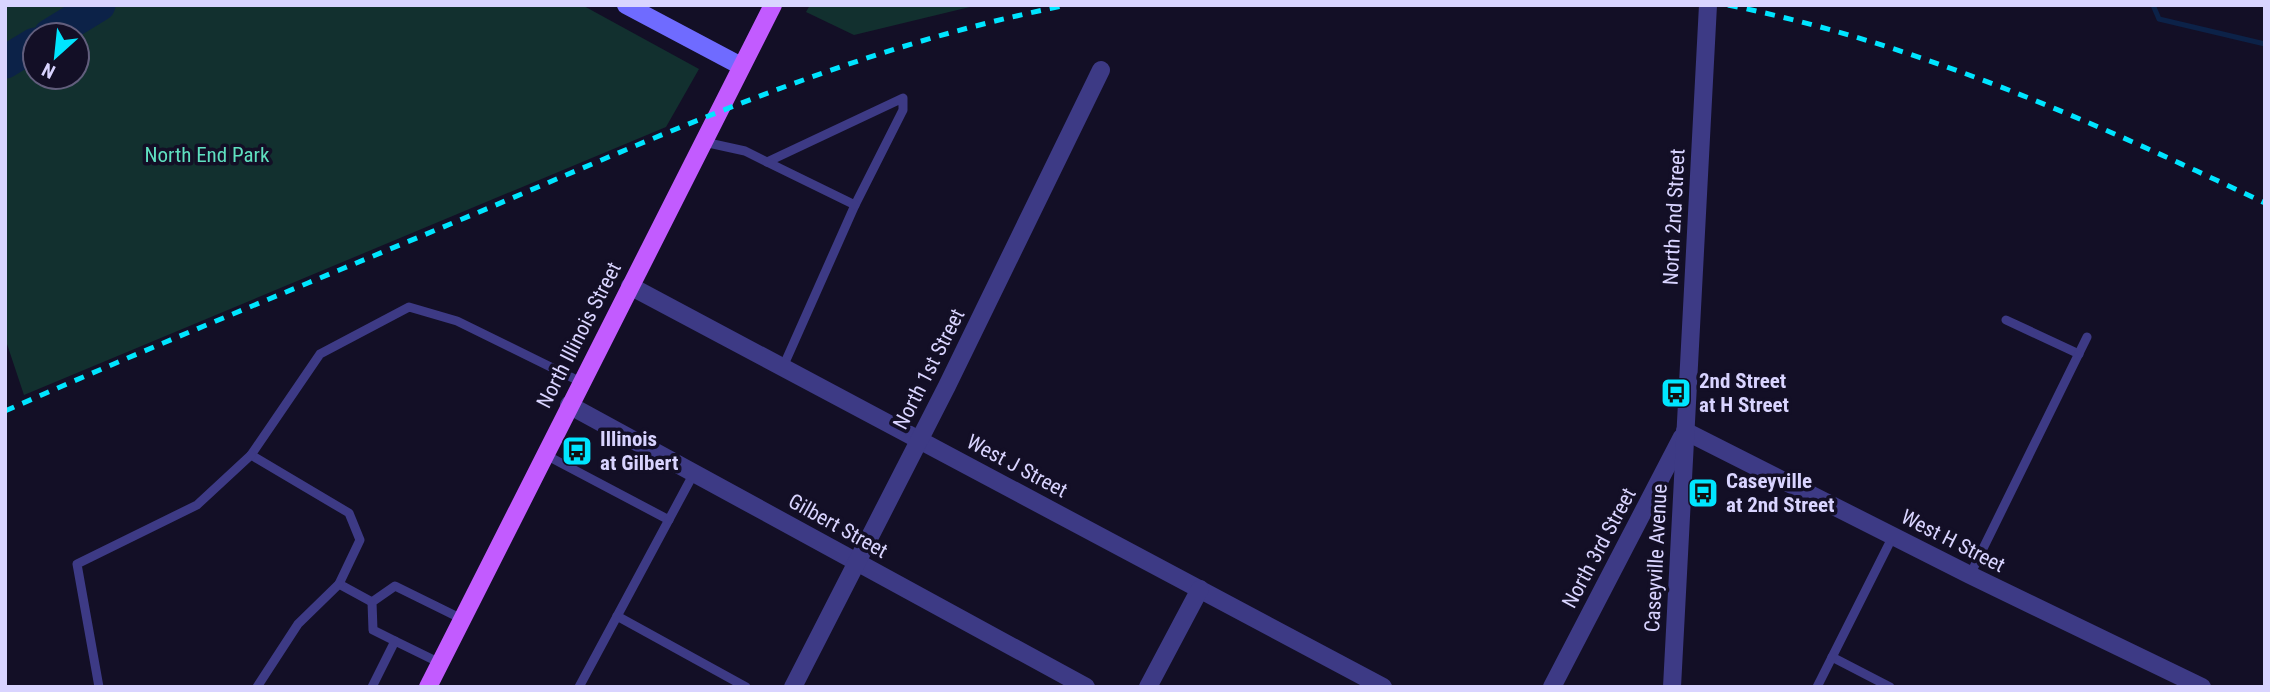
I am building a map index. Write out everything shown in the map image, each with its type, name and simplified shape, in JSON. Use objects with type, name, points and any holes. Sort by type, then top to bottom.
[{"type":"main road","name":"North Illinois Street","points":[[428,687],[773,5]]},
{"type":"street","points":[[626,5],[741,66]]},
{"type":"street","name":"North 2nd Street","points":[[1685,431],[1708,5]]},
{"type":"street","name":"North 1st Street","points":[[793,687],[919,440],[1101,70]]},
{"type":"street","name":"West J Street","points":[[630,286],[1382,687]]},
{"type":"street","name":"Gilbert Street","points":[[569,405],[1086,687]]},
{"type":"street","name":"West H Street","points":[[1685,431],[1970,575],[2202,687]]},
{"type":"street","name":"North 3rd Street","points":[[1552,687],[1685,431]]},
{"type":"street","name":"Caseyville Avenue","points":[[1672,687],[1685,431]]},
{"type":"street","points":[[1148,687],[1200,589]]},
{"type":"lane","points":[[768,162],[903,98],[903,110],[855,205],[783,367]]},
{"type":"lane","points":[[703,142],[745,151],[855,205]]},
{"type":"lane","points":[[99,687],[77,564],[197,505],[251,455],[320,354],[409,307],[457,321],[581,382]]},
{"type":"lane","points":[[2006,320],[2079,354]]},
{"type":"lane","points":[[1970,575],[2087,337]]},
{"type":"lane","points":[[544,454],[668,520]]},
{"type":"lane","points":[[251,455],[349,513],[360,540],[339,584],[298,624],[257,687]]},
{"type":"lane","points":[[579,687],[694,473]]},
{"type":"lane","points":[[1817,687],[1893,536]]},
{"type":"lane","points":[[339,584],[372,602]]},
{"type":"lane","points":[[372,602],[395,586],[462,619]]},
{"type":"lane","points":[[372,602],[373,630],[440,663]]},
{"type":"lane","points":[[617,616],[746,687]]},
{"type":"lane","points":[[372,687],[395,641]]},
{"type":"lane","points":[[1832,657],[1890,687]]},
{"type":"green space","name":"North End Park","points":[[5,5],[582,5],[699,69],[666,127],[24,395],[5,338]]},
{"type":"green space","points":[[810,5],[978,5],[854,35],[806,12]]},
{"type":"waterway","points":[[73,21],[99,5]]},
{"type":"waterway","points":[[2153,5],[2159,19],[2265,44]]},
{"type":"waterway","points":[[5,62],[21,52]]},
{"type":"railway","points":[[5,411],[703,118],[846,65],[919,42],[1068,5]]},
{"type":"railway","points":[[1728,5],[1867,40],[1935,63],[2069,114],[2265,203]]},
{"type":"place","name":"2nd Street at H Street","points":[[1676,393]]},
{"type":"place","name":"Illinois at Gilbert","points":[[577,451]]},
{"type":"place","name":"Caseyville at 2nd Street","points":[[1703,493]]}]
